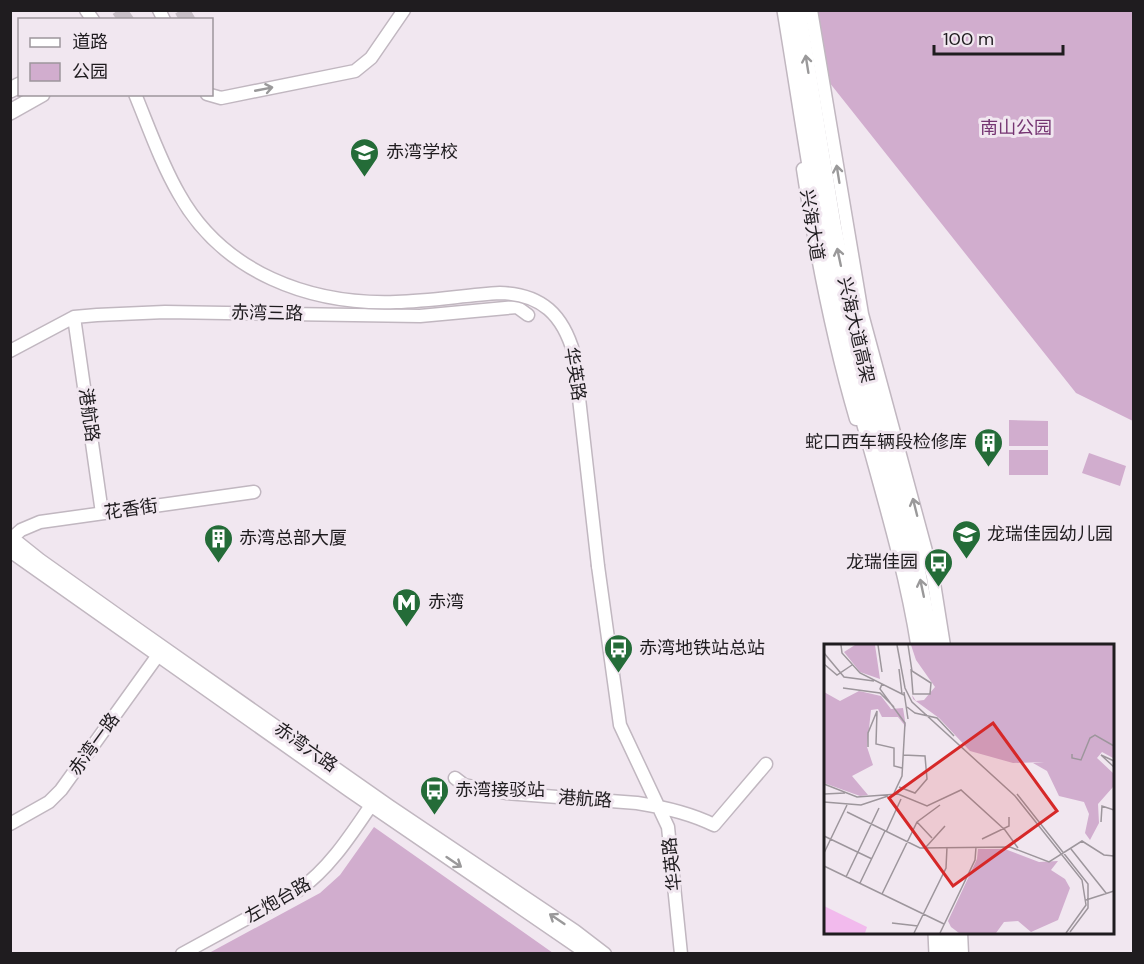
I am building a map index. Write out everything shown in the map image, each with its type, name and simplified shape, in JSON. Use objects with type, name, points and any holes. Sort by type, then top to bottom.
[{"type":"main road","name":"兴海大道高架","points":[[785,10],[837,312],[899,543],[918,644]]},
{"type":"main road","name":"兴海大道高架","points":[[798,10],[833,224],[858,348],[911,537],[932,644]]},
{"type":"main road","points":[[10,112],[38,96]]},
{"type":"main road","points":[[936,934],[937,954]]},
{"type":"main road","points":[[950,934],[951,954]]},
{"type":"street","points":[[210,96],[221,98],[356,71],[371,58],[404,10]]},
{"type":"street","name":"兴海大道","points":[[780,10],[812,226],[830,324],[881,501],[902,585],[913,644]]},
{"type":"street","name":"兴海大道","points":[[811,10],[862,314],[933,577],[944,644]]},
{"type":"street","name":"华英路","points":[[136,96],[180,196],[198,220],[216,242],[235,258],[278,284],[336,299],[396,302],[516,293],[529,296],[552,311],[565,328],[574,354],[598,566],[620,725],[669,834],[681,954]]},
{"type":"street","name":"赤湾三路","points":[[10,351],[74,317],[165,312],[420,316],[517,307],[528,315]]},
{"type":"street","name":"港航路","points":[[74,317],[102,513]]},
{"type":"street","name":"花香街","points":[[11,537],[40,522],[254,492]]},
{"type":"street","name":"赤湾六路","points":[[11,537],[161,652]]},
{"type":"street","name":"赤湾六路","points":[[10,551],[161,652],[588,954]]},
{"type":"street","name":"赤湾一路","points":[[10,824],[49,802],[61,790],[161,652]]},
{"type":"street","name":"港航路","points":[[455,778],[464,785],[506,793],[637,803],[701,819],[714,825],[766,764]]},
{"type":"street","name":"赤湾六路","points":[[374,801],[575,931],[605,954]]},
{"type":"street","name":"左炮台路","points":[[182,954],[314,880],[332,861],[374,801]]},
{"type":"street","points":[[930,934],[931,954]]},
{"type":"street","points":[[961,934],[962,954]]},
{"type":"green space","name":"南山公园","points":[[818,11],[1133,11],[1133,421],[1076,393],[829,82]]},
{"type":"green space","points":[[1009,420],[1048,421],[1048,446],[1009,446]]},
{"type":"green space","points":[[1009,450],[1048,450],[1048,475],[1009,475]]},
{"type":"green space","points":[[1089,453],[1126,466],[1120,486],[1082,473]]},
{"type":"green space","points":[[374,827],[553,953],[209,953],[320,893],[340,875]]},
{"type":"tunnel","points":[[120,18],[131,10]]},
{"type":"tunnel","points":[[182,18],[196,10]]},
{"type":"place","name":"赤湾学校","points":[[365,178]]},
{"type":"place","name":"蛇口西车辆段检修库","points":[[988,468]]},
{"type":"place","name":"龙瑞佳园幼儿园","points":[[966,560]]},
{"type":"place","name":"赤湾总部大厦","points":[[218,564]]},
{"type":"place","name":"龙瑞佳园","points":[[939,588]]},
{"type":"place","name":"赤湾","points":[[407,628]]},
{"type":"place","name":"赤湾地铁站总站","points":[[618,674]]},
{"type":"place","name":"赤湾接驳站","points":[[434,816]]}]
